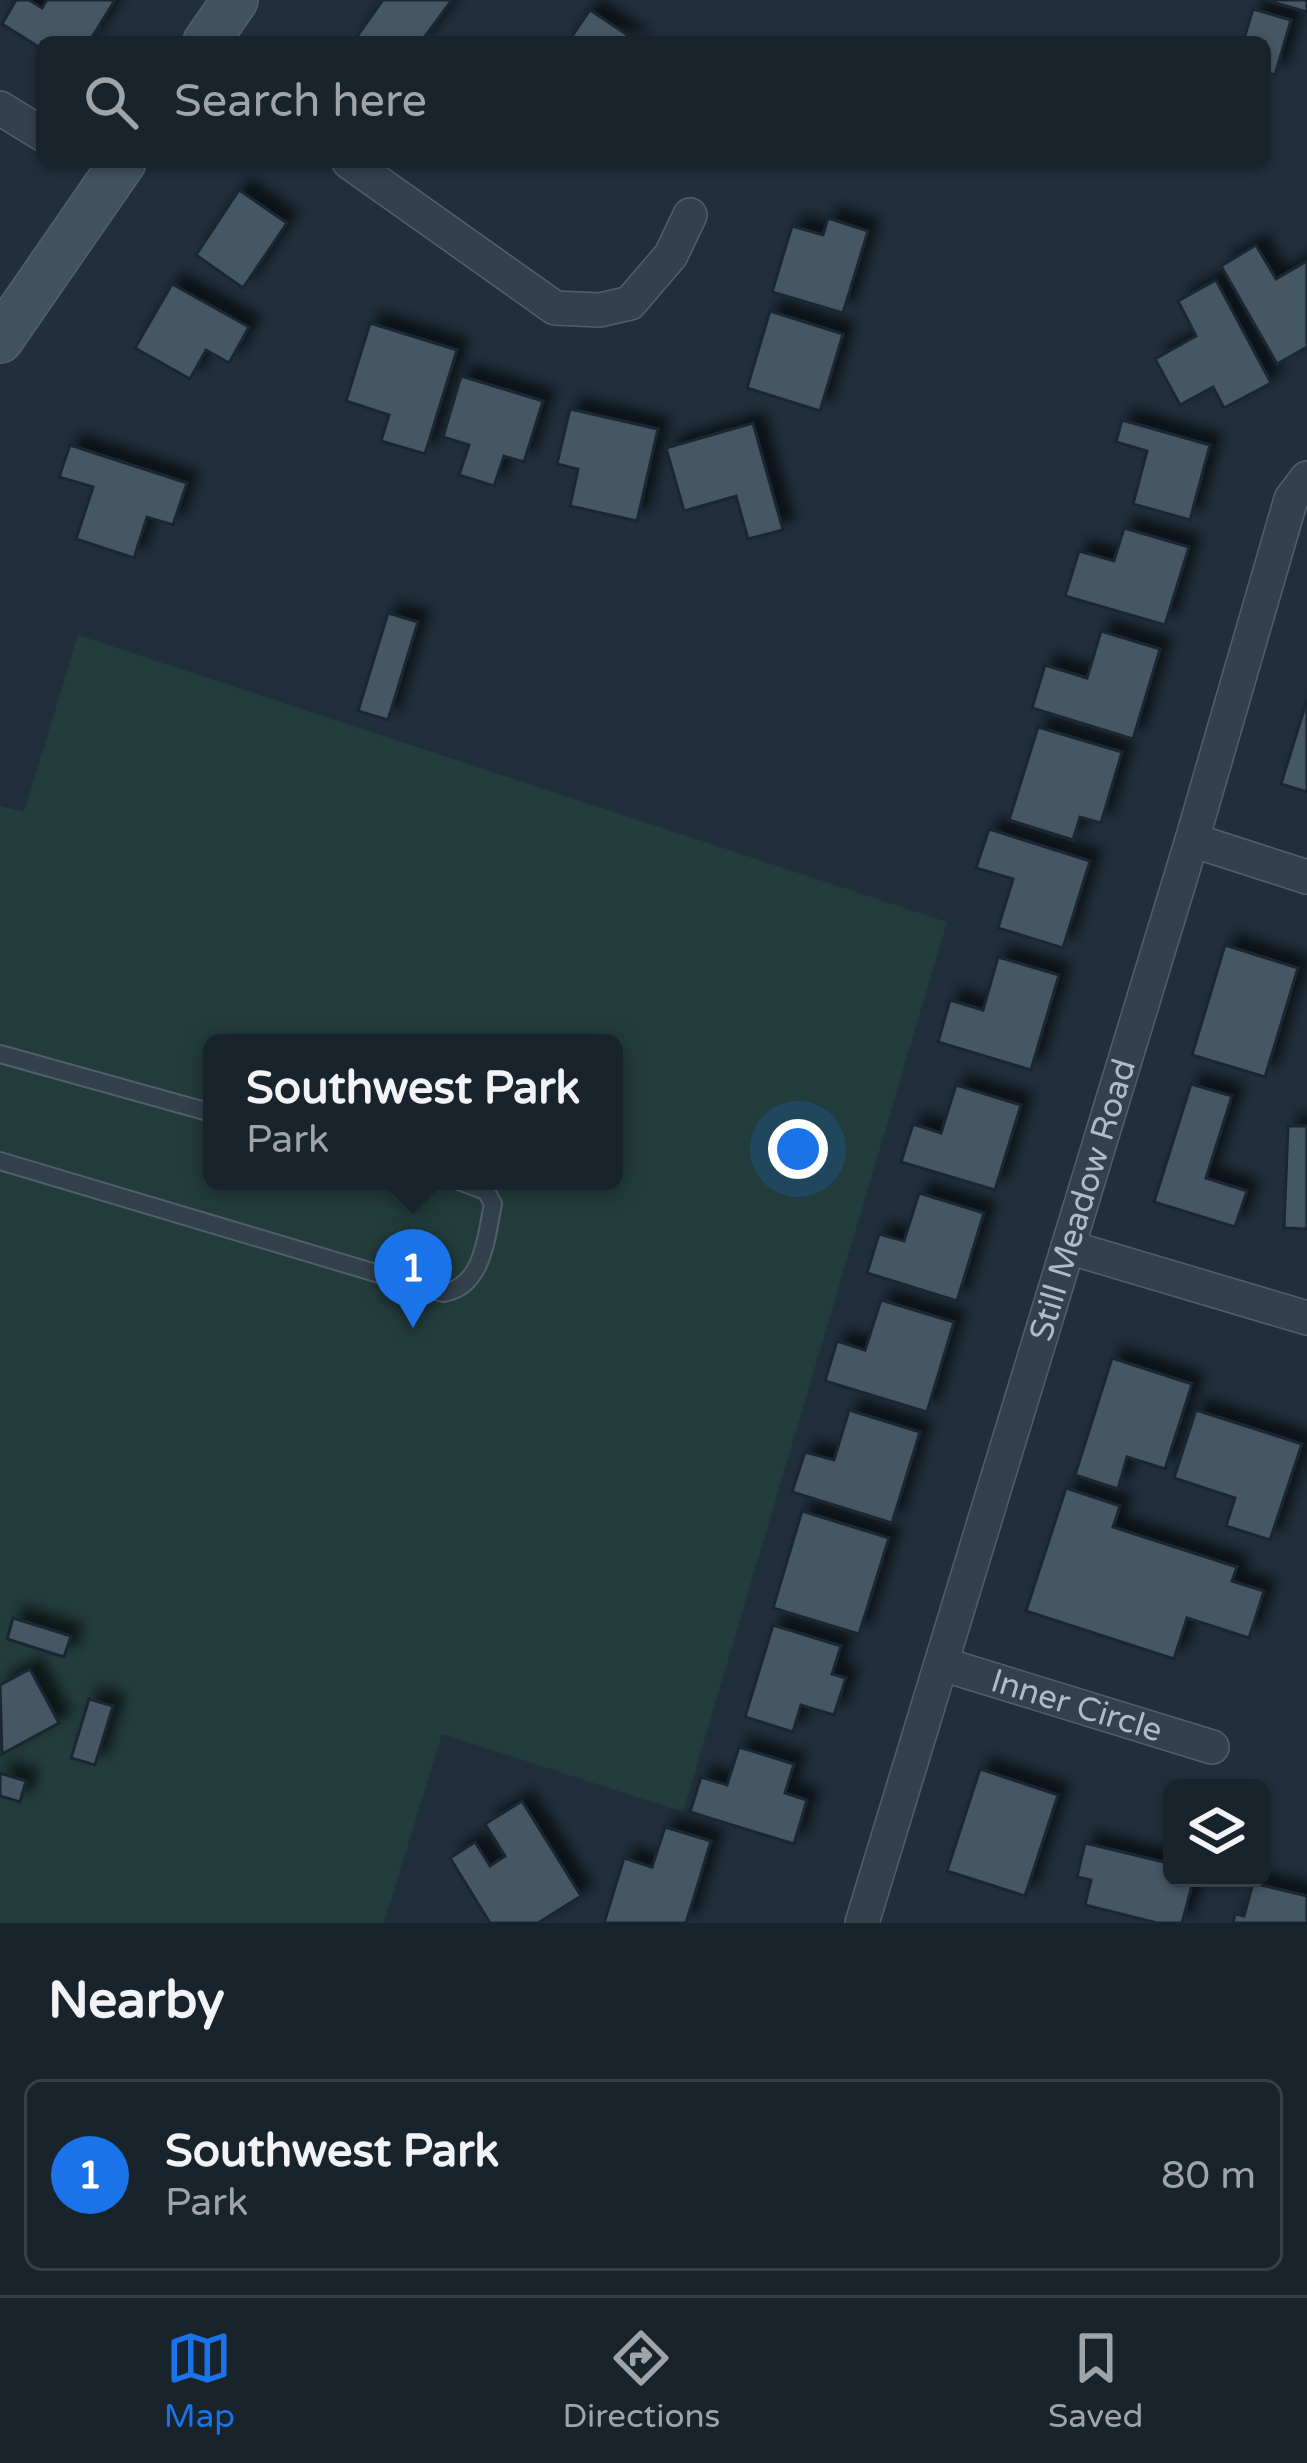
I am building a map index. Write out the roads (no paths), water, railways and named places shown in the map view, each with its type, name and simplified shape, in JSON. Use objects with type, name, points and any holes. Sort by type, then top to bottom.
[{"type":"main road","points":[[210,36],[235,0]]},
{"type":"main road","points":[[0,340],[107,168]]},
{"type":"street","points":[[0,108],[36,130]]},
{"type":"street","points":[[357,168],[555,308],[600,310],[630,303],[671,255],[690,215]]},
{"type":"street","name":"Still Meadow Road","points":[[862,1923],[1291,500],[1307,478]]},
{"type":"street","points":[[1192,840],[1307,877]]},
{"type":"street","points":[[1068,1247],[1307,1318]]},
{"type":"street","name":"Inner Circle","points":[[941,1664],[1212,1747]]},
{"type":"lane","points":[[0,1054],[203,1110]]},
{"type":"lane","points":[[0,1161],[443,1293],[465,1286],[476,1271],[493,1204],[483,1190]]},
{"type":"place","name":"Southwest Park","points":[[413,1328]]}]
